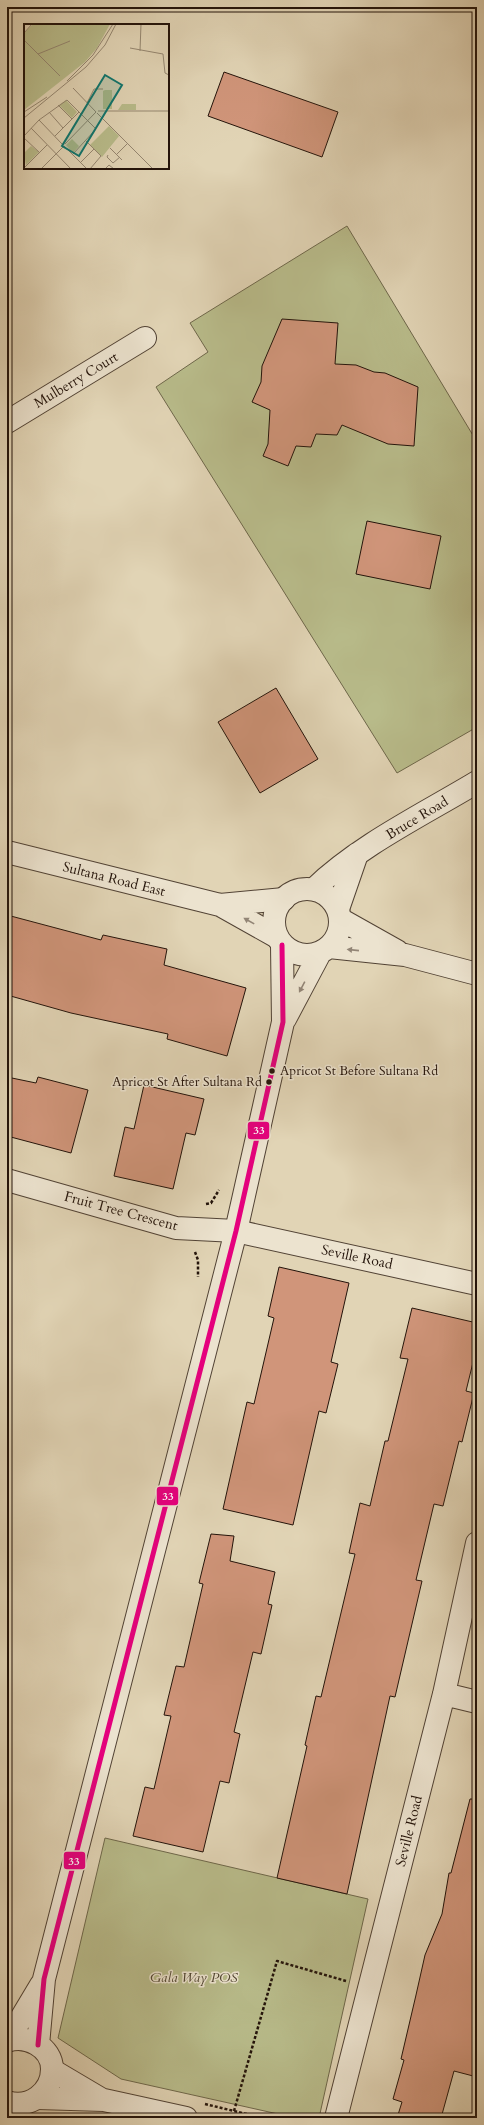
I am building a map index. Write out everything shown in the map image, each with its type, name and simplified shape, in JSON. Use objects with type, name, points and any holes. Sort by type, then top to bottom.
[{"type":"street","name":"Mulberry Court","points":[[7,422],[145,338]]},
{"type":"street","name":"Bruce Road","points":[[314,889],[332,871],[357,854],[477,782]]},
{"type":"street","name":"Sultana Road East","points":[[7,852],[220,905],[280,941]]},
{"type":"street","points":[[283,1022],[324,950],[339,934],[339,914],[357,854]]},
{"type":"street","points":[[406,956],[339,914],[332,900],[314,889],[303,889],[292,892],[284,899],[276,913],[274,928],[280,941],[290,951],[305,954],[324,950],[406,956],[477,974]]},
{"type":"street","name":"Sultana Road East","points":[[220,905],[284,899]]},
{"type":"street","points":[[38,2045],[44,1979],[236,1231],[283,1022],[280,941]]},
{"type":"street","name":"Fruit Tree Crescent","points":[[7,1180],[176,1228],[236,1231]]},
{"type":"street","name":"Seville Road","points":[[236,1231],[477,1284]]},
{"type":"street","name":"Seville Road","points":[[336,2118],[444,1694],[477,1543]]},
{"type":"street","points":[[444,1694],[477,1702]]},
{"type":"street","points":[[8,2041],[44,1979]]},
{"type":"street","points":[[8,2041],[18,2039],[30,2040],[46,2052],[52,2070],[47,2086],[30,2106]]},
{"type":"street","points":[[52,2070],[104,2100]]},
{"type":"street","points":[[7,2102],[30,2106],[104,2100],[192,2110]]},
{"type":"path","points":[[234,2111],[277,1961],[370,1987]]},
{"type":"path","points":[[192,2110],[234,2111],[263,2118]]},
{"type":"green space","points":[[347,226],[477,442],[477,727],[397,773],[156,387],[208,352],[190,323]]},
{"type":"green space","name":"Gala Way POS","points":[[105,1838],[368,1899],[319,2118],[296,2118],[121,2079],[58,2038]]},
{"type":"building","points":[[224,72],[338,112],[322,157],[208,116]]},
{"type":"building","points":[[282,319],[338,323],[335,364],[356,365],[374,372],[385,373],[418,387],[414,446],[388,444],[342,425],[337,435],[316,434],[311,447],[296,446],[288,466],[263,456],[268,444],[270,410],[252,402],[261,382],[262,366]]},
{"type":"building","points":[[367,521],[441,536],[430,589],[356,574]]},
{"type":"building","points":[[276,688],[318,759],[260,793],[218,722]]},
{"type":"building","points":[[7,915],[101,940],[103,935],[167,949],[164,965],[246,988],[227,1056],[167,1039],[168,1034],[71,1013],[7,995]]},
{"type":"building","points":[[7,1077],[36,1083],[38,1077],[88,1090],[71,1153],[7,1136]]},
{"type":"building","points":[[144,1085],[204,1099],[195,1135],[186,1133],[173,1189],[114,1176],[125,1127],[134,1129]]},
{"type":"building","points":[[279,1267],[349,1283],[331,1362],[338,1364],[326,1413],[319,1411],[293,1525],[223,1509],[247,1402],[254,1404],[274,1318],[268,1316]]},
{"type":"building","points":[[412,1308],[477,1323],[477,1346],[466,1391],[474,1393],[462,1442],[459,1441],[443,1506],[434,1504],[416,1580],[422,1581],[395,1697],[390,1696],[347,1894],[277,1878],[307,1746],[305,1745],[316,1696],[321,1697],[355,1554],[349,1553],[360,1503],[370,1506],[385,1441],[388,1441],[408,1359],[400,1358]]},
{"type":"building","points":[[211,1534],[234,1536],[230,1561],[275,1572],[268,1604],[272,1605],[261,1654],[253,1652],[234,1732],[240,1734],[229,1783],[220,1781],[203,1852],[133,1836],[145,1787],[154,1789],[171,1716],[164,1715],[176,1666],[184,1667],[203,1584],[199,1583]]},
{"type":"building","points":[[470,1799],[477,1799],[477,2077],[454,2071],[441,2118],[397,2118],[402,2102],[393,2099],[404,2060],[401,2059],[425,1955],[442,1914],[449,1873],[451,1873]]},
{"type":"transit line","name":"33","points":[[38,2045],[44,1979],[236,1231],[283,1022],[282,945]]},
{"type":"place","name":"Apricot St Before Sultana Rd","points":[[272,1071]]},
{"type":"place","name":"Apricot St After Sultana Rd","points":[[269,1082]]}]
